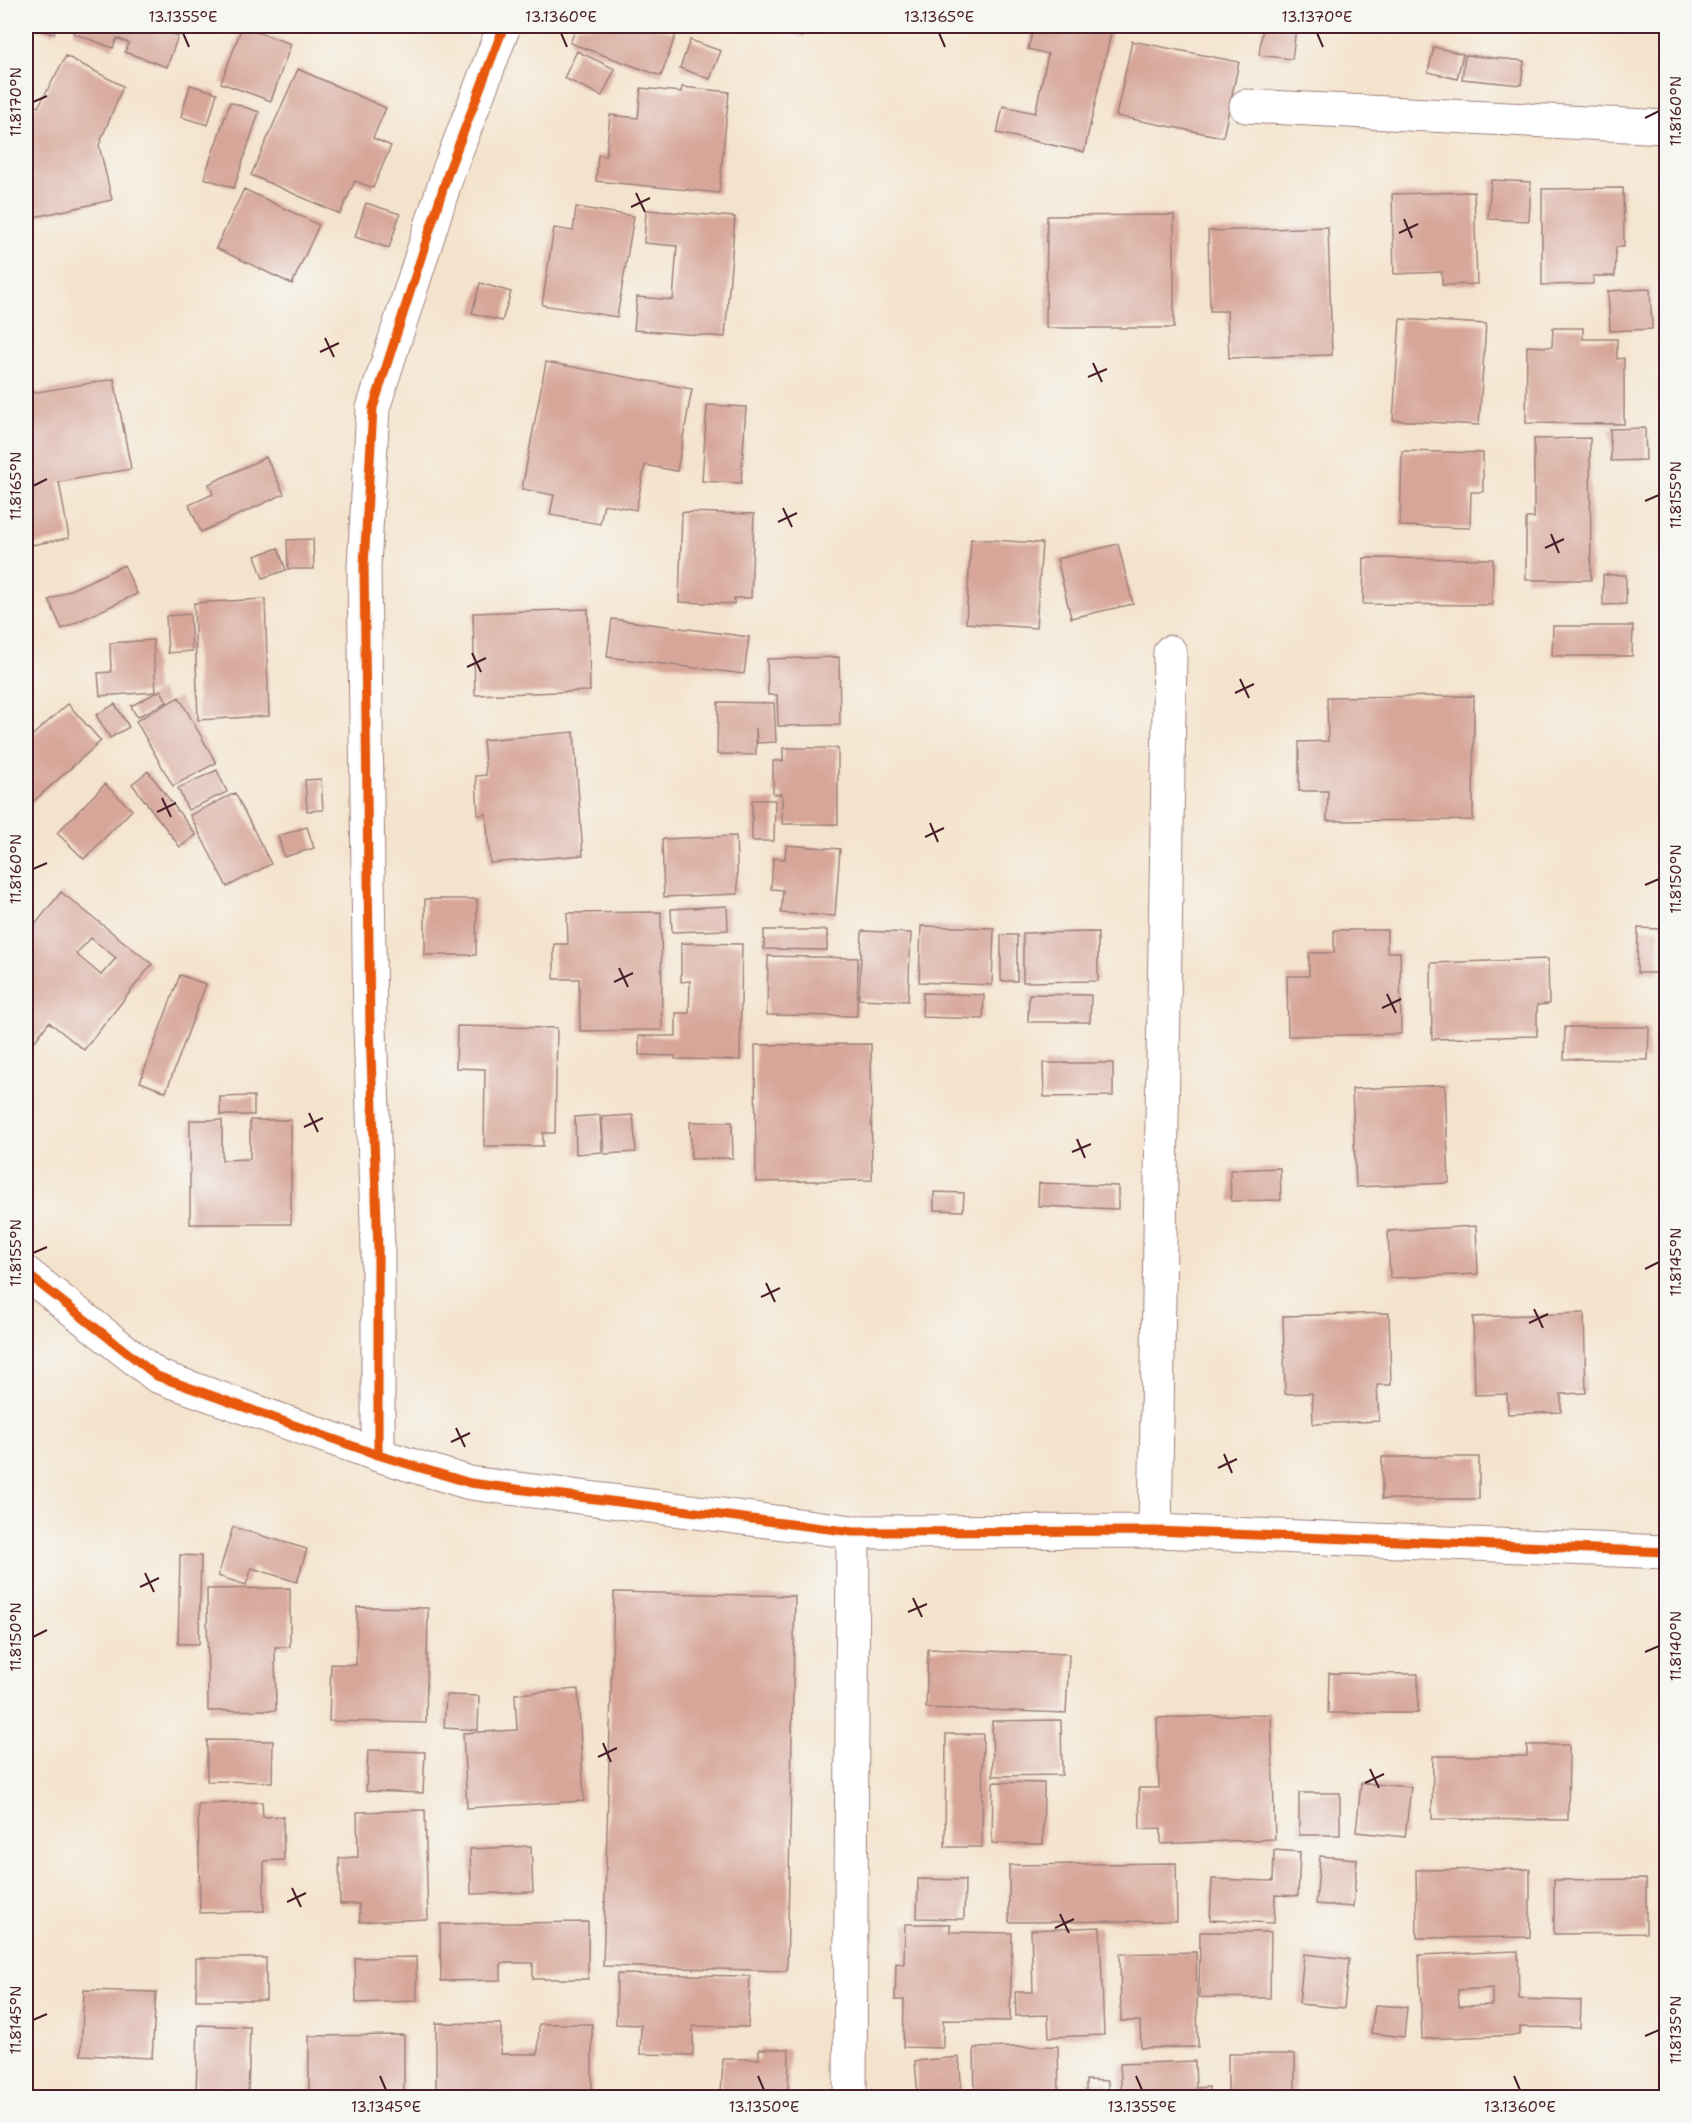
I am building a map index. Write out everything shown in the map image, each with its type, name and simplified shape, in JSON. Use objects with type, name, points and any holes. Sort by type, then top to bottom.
[{"type":"street","points":[[378,1455],[378,1249],[370,1028],[364,566],[373,408],[449,171],[504,26]]},
{"type":"street","points":[[1246,106],[1666,127]]},
{"type":"street","points":[[1155,1531],[1170,652]]},
{"type":"street","points":[[26,1273],[157,1376],[378,1455],[470,1483],[853,1532],[1155,1531],[1666,1552]]},
{"type":"street","points":[[850,2097],[853,1532]]},
{"type":"building","points":[[26,26],[56,26],[54,34]]},
{"type":"building","points":[[76,26],[149,26],[178,36],[167,67],[125,52],[129,43],[117,38],[113,48],[73,33]]},
{"type":"building","points":[[577,26],[652,26],[676,34],[661,76],[570,43]]},
{"type":"building","points":[[775,26],[806,26],[802,37]]},
{"type":"building","points":[[1026,26],[1076,26],[1111,33],[1084,152],[997,133],[1003,106],[1035,113],[1048,54],[1028,49],[1032,34],[1025,32]]},
{"type":"building","points":[[1263,26],[1296,29],[1292,59],[1259,55]]},
{"type":"building","points":[[242,27],[291,44],[271,101],[221,83]]},
{"type":"building","points":[[690,40],[721,51],[710,79],[680,68]]},
{"type":"building","points":[[1132,41],[1239,62],[1223,137],[1116,116]]},
{"type":"building","points":[[1434,47],[1463,54],[1457,79],[1428,72]]},
{"type":"building","points":[[577,51],[615,69],[602,96],[564,78]]},
{"type":"building","points":[[1465,55],[1524,61],[1521,85],[1462,79]]},
{"type":"building","points":[[66,56],[123,86],[99,145],[112,200],[26,219],[26,100],[38,107]]},
{"type":"building","points":[[298,69],[386,108],[373,138],[391,146],[373,188],[355,181],[340,214],[251,175]]},
{"type":"building","points":[[190,85],[217,93],[208,125],[181,117]]},
{"type":"building","points":[[682,87],[729,92],[719,193],[596,181],[598,155],[606,156],[610,115],[638,118],[641,88],[681,92]]},
{"type":"building","points":[[230,102],[259,112],[234,188],[204,178]]},
{"type":"building","points":[[1491,180],[1531,182],[1529,221],[1488,219]]},
{"type":"building","points":[[1623,188],[1624,247],[1616,247],[1615,276],[1593,276],[1593,284],[1542,285],[1542,189]]},
{"type":"building","points":[[244,189],[319,225],[292,284],[216,248]]},
{"type":"building","points":[[1474,192],[1477,284],[1442,285],[1442,272],[1394,274],[1392,194]]},
{"type":"building","points":[[366,203],[400,214],[389,248],[355,237]]},
{"type":"building","points":[[576,207],[634,216],[617,317],[542,305],[554,228],[573,231]]},
{"type":"building","points":[[646,210],[735,217],[725,337],[634,330],[637,297],[673,300],[677,246],[644,243]]},
{"type":"building","points":[[1174,215],[1174,328],[1046,328],[1047,216]]},
{"type":"building","points":[[1328,227],[1332,355],[1229,358],[1227,311],[1210,311],[1208,231]]},
{"type":"building","points":[[480,283],[511,292],[502,321],[472,313]]},
{"type":"building","points":[[1650,289],[1652,329],[1610,331],[1608,291]]},
{"type":"building","points":[[1400,319],[1486,324],[1479,425],[1393,420]]},
{"type":"building","points":[[1553,328],[1583,328],[1583,339],[1617,339],[1617,359],[1624,358],[1624,424],[1526,423],[1527,346],[1552,347]]},
{"type":"building","points":[[26,362],[32,393],[114,379],[131,469],[59,482],[69,538],[26,546]]},
{"type":"building","points":[[546,362],[692,389],[677,471],[645,465],[636,510],[604,504],[600,524],[550,515],[554,495],[522,489]]},
{"type":"building","points":[[707,405],[746,407],[741,483],[702,481]]},
{"type":"building","points":[[1645,428],[1646,460],[1611,461],[1610,429]]},
{"type":"building","points":[[1590,438],[1591,580],[1526,580],[1526,518],[1534,518],[1534,439]]},
{"type":"building","points":[[1402,451],[1483,453],[1483,492],[1471,492],[1470,528],[1400,526]]},
{"type":"building","points":[[266,457],[284,494],[201,532],[189,505],[213,494],[209,484]]},
{"type":"building","points":[[682,512],[754,514],[751,598],[734,598],[734,604],[679,602]]},
{"type":"building","points":[[313,539],[314,569],[288,569],[287,540]]},
{"type":"building","points":[[971,539],[1042,543],[1036,628],[966,623]]},
{"type":"building","points":[[1118,544],[1133,604],[1071,618],[1057,559]]},
{"type":"building","points":[[278,548],[286,570],[263,578],[255,556]]},
{"type":"building","points":[[1364,558],[1493,559],[1492,605],[1363,604]]},
{"type":"building","points":[[124,565],[137,594],[62,629],[49,600]]},
{"type":"building","points":[[1603,575],[1626,575],[1626,604],[1603,605]]},
{"type":"building","points":[[265,599],[269,716],[198,720],[194,603]]},
{"type":"building","points":[[588,609],[590,691],[475,695],[473,613]]},
{"type":"building","points":[[190,614],[192,651],[168,653],[166,616]]},
{"type":"building","points":[[612,619],[749,637],[744,674],[607,657]]},
{"type":"building","points":[[1553,626],[1633,626],[1632,656],[1552,656]]},
{"type":"building","points":[[153,640],[156,692],[100,696],[98,673],[111,672],[110,643]]},
{"type":"building","points":[[839,657],[840,725],[778,726],[777,695],[768,695],[767,659]]},
{"type":"building","points":[[161,690],[167,702],[137,717],[131,706]]},
{"type":"building","points":[[1474,696],[1473,820],[1327,821],[1328,791],[1299,791],[1299,742],[1328,741],[1327,697]]},
{"type":"building","points":[[179,697],[216,763],[173,786],[136,721]]},
{"type":"building","points":[[718,702],[774,703],[776,742],[757,743],[756,728],[756,755],[717,754]]},
{"type":"building","points":[[68,704],[101,741],[28,806],[26,803],[26,741]]},
{"type":"building","points":[[115,704],[129,727],[110,738],[96,715]]},
{"type":"building","points":[[574,732],[583,855],[490,863],[486,814],[478,815],[476,776],[486,775],[483,740]]},
{"type":"building","points":[[783,748],[838,748],[838,824],[782,824],[782,794],[773,794],[773,761],[783,761]]},
{"type":"building","points":[[217,770],[227,792],[188,810],[178,788]]},
{"type":"building","points":[[148,771],[196,835],[180,847],[132,784]]},
{"type":"building","points":[[321,779],[323,810],[307,811],[305,780]]},
{"type":"building","points":[[105,784],[132,810],[84,859],[57,833]]},
{"type":"building","points":[[235,793],[271,864],[227,887],[190,815]]},
{"type":"building","points":[[752,800],[775,800],[774,841],[752,841]]},
{"type":"building","points":[[307,827],[314,848],[284,857],[278,836]]},
{"type":"building","points":[[736,836],[738,894],[664,897],[662,839]]},
{"type":"building","points":[[786,845],[840,849],[835,916],[781,913],[783,890],[771,889],[773,858],[785,859]]},
{"type":"building","points":[[61,892],[152,964],[84,1050],[49,1022],[35,1041],[26,1033],[26,936]],"holes":[[[91,938],[116,958],[101,975],[76,954]]]},
{"type":"building","points":[[425,899],[477,899],[476,955],[425,955]]},
{"type":"building","points":[[727,906],[728,930],[672,932],[671,909]]},
{"type":"building","points":[[661,912],[662,1030],[580,1031],[579,979],[554,979],[554,944],[568,944],[567,913]]},
{"type":"building","points":[[921,926],[994,928],[992,985],[919,982]]},
{"type":"building","points":[[1638,928],[1659,929],[1659,973],[1637,973]]},
{"type":"building","points":[[764,930],[827,930],[827,950],[764,949]]},
{"type":"building","points":[[1334,930],[1387,930],[1387,952],[1400,952],[1401,1034],[1288,1036],[1287,976],[1309,976],[1309,953],[1334,953]]},
{"type":"building","points":[[862,931],[911,933],[908,1001],[859,999]]},
{"type":"building","points":[[1098,932],[1098,981],[1023,982],[1023,933]]},
{"type":"building","points":[[1001,935],[1017,935],[1017,981],[1001,981]]},
{"type":"building","points":[[681,943],[742,944],[740,1060],[675,1059],[675,1056],[639,1055],[639,1036],[676,1036],[676,1013],[689,1013],[690,981],[681,982]]},
{"type":"building","points":[[768,956],[858,958],[857,1016],[767,1015]]},
{"type":"building","points":[[1548,959],[1549,1004],[1537,1005],[1537,1036],[1432,1039],[1431,963]]},
{"type":"building","points":[[180,975],[206,984],[166,1092],[140,1082]]},
{"type":"building","points":[[923,993],[984,995],[983,1019],[922,1017]]},
{"type":"building","points":[[1029,994],[1091,995],[1090,1022],[1028,1022]]},
{"type":"building","points":[[457,1026],[557,1028],[555,1133],[543,1133],[543,1146],[484,1146],[485,1069],[456,1068]]},
{"type":"building","points":[[1565,1027],[1649,1027],[1648,1060],[1564,1059]]},
{"type":"building","points":[[871,1044],[872,1180],[756,1182],[755,1045]]},
{"type":"building","points":[[1043,1063],[1113,1063],[1113,1096],[1044,1097]]},
{"type":"building","points":[[1445,1085],[1449,1183],[1356,1187],[1352,1089]]},
{"type":"building","points":[[254,1096],[254,1115],[220,1115],[220,1097]]},
{"type":"building","points":[[600,1115],[602,1152],[576,1154],[575,1117]]},
{"type":"building","points":[[633,1115],[636,1152],[604,1154],[602,1117]]},
{"type":"building","points":[[190,1120],[222,1120],[222,1160],[250,1159],[250,1120],[291,1120],[291,1224],[190,1224]]},
{"type":"building","points":[[690,1122],[732,1122],[733,1158],[691,1159]]},
{"type":"building","points":[[1280,1168],[1281,1200],[1231,1201],[1230,1170]]},
{"type":"building","points":[[1039,1183],[1118,1186],[1118,1209],[1038,1206]]},
{"type":"building","points":[[934,1192],[964,1193],[963,1211],[934,1210]]},
{"type":"building","points":[[1476,1226],[1478,1274],[1390,1278],[1388,1231]]},
{"type":"building","points":[[1389,1313],[1391,1385],[1377,1385],[1379,1421],[1313,1424],[1312,1393],[1285,1394],[1283,1316]]},
{"type":"building","points":[[1584,1313],[1586,1393],[1561,1394],[1561,1412],[1508,1414],[1507,1394],[1475,1395],[1473,1317]]},
{"type":"building","points":[[1382,1457],[1479,1457],[1479,1499],[1382,1499]]},
{"type":"building","points":[[233,1527],[307,1549],[297,1582],[252,1568],[246,1585],[218,1576]]},
{"type":"building","points":[[180,1555],[201,1556],[199,1644],[178,1644]]},
{"type":"building","points":[[290,1588],[290,1647],[275,1647],[276,1710],[208,1711],[207,1589]]},
{"type":"building","points":[[614,1592],[795,1596],[787,1971],[603,1966]]},
{"type":"building","points":[[357,1607],[428,1608],[426,1723],[329,1721],[331,1664],[356,1665]]},
{"type":"building","points":[[928,1649],[1069,1654],[1066,1713],[926,1708]]},
{"type":"building","points":[[1329,1673],[1418,1674],[1418,1713],[1328,1713]]},
{"type":"building","points":[[578,1689],[584,1801],[467,1808],[463,1733],[517,1730],[515,1694]]},
{"type":"building","points":[[446,1695],[479,1696],[478,1730],[444,1728]]},
{"type":"building","points":[[1271,1714],[1275,1839],[1161,1844],[1161,1828],[1140,1829],[1139,1788],[1159,1788],[1157,1718]]},
{"type":"building","points":[[1061,1720],[1062,1775],[993,1776],[992,1721]]},
{"type":"building","points":[[946,1734],[983,1734],[982,1847],[945,1847]]},
{"type":"building","points":[[207,1740],[273,1741],[272,1782],[207,1781]]},
{"type":"building","points":[[1527,1745],[1569,1745],[1568,1820],[1432,1819],[1433,1756],[1527,1756]]},
{"type":"building","points":[[368,1750],[425,1752],[423,1793],[366,1791]]},
{"type":"building","points":[[993,1782],[1044,1783],[1043,1844],[992,1843]]},
{"type":"building","points":[[1361,1783],[1411,1787],[1405,1837],[1356,1832]]},
{"type":"building","points":[[1299,1793],[1340,1793],[1340,1835],[1299,1835]]},
{"type":"building","points":[[262,1802],[263,1817],[283,1816],[284,1860],[264,1861],[264,1911],[200,1913],[198,1804]]},
{"type":"building","points":[[425,1810],[428,1919],[360,1922],[359,1904],[340,1904],[339,1858],[358,1857],[357,1812]]},
{"type":"building","points":[[531,1846],[533,1892],[471,1894],[470,1849]]},
{"type":"building","points":[[1274,1850],[1300,1852],[1298,1896],[1275,1895],[1274,1923],[1210,1920],[1212,1879],[1273,1881]]},
{"type":"building","points":[[1320,1856],[1357,1859],[1353,1907],[1316,1904]]},
{"type":"building","points":[[1176,1863],[1177,1921],[1009,1922],[1009,1865]]},
{"type":"building","points":[[1530,1869],[1530,1937],[1417,1938],[1416,1870]]},
{"type":"building","points":[[918,1879],[965,1880],[964,1919],[917,1918]]},
{"type":"building","points":[[1646,1879],[1646,1933],[1554,1934],[1554,1880]]},
{"type":"building","points":[[588,1922],[588,1979],[533,1979],[533,1963],[501,1963],[501,1980],[441,1981],[440,1924]]},
{"type":"building","points":[[905,1924],[950,1924],[950,1932],[1012,1933],[1010,2021],[943,2020],[943,2048],[903,2047],[904,2000],[895,2000],[896,1963],[904,1964]]},
{"type":"building","points":[[1100,1927],[1104,2035],[1049,2037],[1048,2015],[1016,2016],[1015,1992],[1033,1992],[1031,1930]]},
{"type":"building","points":[[1200,1932],[1271,1932],[1270,1998],[1199,1997]]},
{"type":"building","points":[[1518,1951],[1519,1999],[1581,2001],[1580,2028],[1520,2027],[1520,2035],[1422,2039],[1419,1955]],"holes":[[[1492,1988],[1492,2005],[1459,2006],[1458,1990]]]},
{"type":"building","points":[[1196,1952],[1198,2047],[1141,2048],[1140,2021],[1121,2021],[1120,1954]]},
{"type":"building","points":[[1304,1954],[1349,1959],[1344,2008],[1299,2004]]},
{"type":"building","points":[[416,1957],[417,2001],[356,2003],[355,1958]]},
{"type":"building","points":[[196,1958],[266,1958],[266,2000],[196,2000]]},
{"type":"building","points":[[617,1974],[750,1976],[748,2027],[693,2026],[693,2055],[640,2054],[641,2025],[616,2024]]},
{"type":"building","points":[[84,1990],[156,1992],[152,2058],[81,2055]]},
{"type":"building","points":[[1375,2005],[1407,2007],[1404,2037],[1371,2033]]},
{"type":"building","points":[[436,2023],[501,2024],[501,2054],[538,2054],[539,2024],[592,2024],[592,2098],[436,2098]]},
{"type":"building","points":[[198,2025],[250,2027],[248,2096],[196,2095]]},
{"type":"building","points":[[404,2035],[404,2098],[309,2098],[309,2036]]},
{"type":"building","points":[[1058,2046],[1059,2098],[975,2098],[974,2048]]},
{"type":"building","points":[[759,2049],[789,2049],[788,2097],[721,2095],[723,2059],[759,2059]]},
{"type":"building","points":[[1228,2054],[1295,2054],[1295,2098],[1228,2098]]},
{"type":"building","points":[[959,2057],[962,2094],[918,2098],[915,2061]]},
{"type":"building","points":[[1195,2061],[1196,2088],[1209,2087],[1210,2098],[1122,2098],[1120,2064]]},
{"type":"building","points":[[1086,2080],[1108,2081],[1108,2098],[1086,2098]]},
{"type":"cycle path","points":[[378,1455],[378,1249],[370,1028],[364,566],[373,408],[449,170],[504,26]]},
{"type":"cycle path","points":[[26,1273],[157,1376],[378,1455],[470,1483],[853,1532],[1155,1531],[1666,1552]]}]
